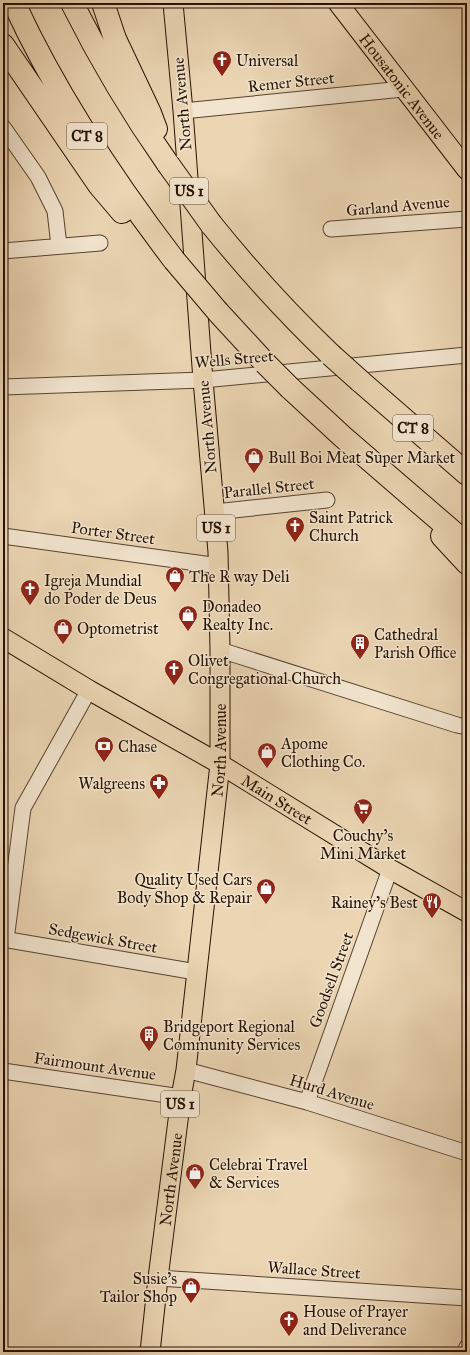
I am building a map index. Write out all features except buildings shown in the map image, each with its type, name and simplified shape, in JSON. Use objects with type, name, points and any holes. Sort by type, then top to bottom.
[{"type":"highway","name":"CT 8","points":[[14,3],[52,76],[97,154],[174,260],[218,312],[290,388],[374,464],[467,544]]},
{"type":"highway","name":"CT 8","points":[[72,3],[95,48],[122,94],[168,164],[211,224],[291,316],[360,382],[467,474]]},
{"type":"highway","points":[[104,3],[115,39],[150,113],[168,164]]},
{"type":"highway","points":[[3,45],[99,185],[133,223],[174,260]]},
{"type":"highway","points":[[374,464],[467,563]]},
{"type":"main road","name":"North Avenue","points":[[150,1352],[181,1097],[186,1070],[220,764],[219,566],[173,3]]},
{"type":"main road","name":"Housatonic Avenue","points":[[338,3],[467,170]]},
{"type":"main road","name":"Main Street","points":[[3,638],[89,690],[220,764],[390,869],[467,912]]},
{"type":"street","name":"Remer Street","points":[[183,111],[403,88]]},
{"type":"street","points":[[3,127],[38,177],[55,211],[59,246]]},
{"type":"street","name":"Garland Avenue","points":[[331,230],[467,219]]},
{"type":"street","points":[[3,252],[100,243]]},
{"type":"street","name":"Wells Street","points":[[3,387],[203,380],[467,355]]},
{"type":"street","name":"Parallel Street","points":[[215,512],[327,500]]},
{"type":"street","name":"Porter Street","points":[[3,536],[219,566]]},
{"type":"street","points":[[220,650],[467,727]]},
{"type":"street","points":[[5,940],[23,808],[89,690]]},
{"type":"street","name":"Goodsell Street","points":[[306,1102],[390,869]]},
{"type":"street","name":"Sedgewick Street","points":[[5,940],[196,972]]},
{"type":"street","name":"Hurd Avenue","points":[[186,1070],[306,1102],[467,1153]]},
{"type":"street","name":"Fairmount Avenue","points":[[3,1071],[181,1097]]},
{"type":"street","name":"Wallace Street","points":[[158,1278],[467,1298]]},
{"type":"street","points":[[465,1352],[467,1347]]},
{"type":"place","name":"Universal","points":[[222,77]]},
{"type":"place","name":"Bull Boi Meat Super Market","points":[[254,474]]},
{"type":"place","name":"Saint Patrick Church","points":[[295,543]]},
{"type":"place","name":"The R way Deli","points":[[175,593]]},
{"type":"place","name":"Igreja Mundial do Poder de Deus","points":[[30,606]]},
{"type":"place","name":"Donadeo Realty Inc.","points":[[188,632]]},
{"type":"place","name":"Optometrist","points":[[63,645]]},
{"type":"place","name":"Cathedral Parish Office","points":[[360,660]]},
{"type":"place","name":"Olivet Congregational Church","points":[[174,686]]},
{"type":"place","name":"Chase","points":[[104,763]]},
{"type":"place","name":"Apome Clothing Co.","points":[[267,769]]},
{"type":"place","name":"Walgreens","points":[[159,800]]},
{"type":"place","name":"Couchy's Mini Market","points":[[363,825]]},
{"type":"place","name":"Quality Used Cars Body Shop & Repair","points":[[266,905]]},
{"type":"place","name":"Rainey's Best","points":[[432,919]]},
{"type":"place","name":"Bridgeport Regional Community Services","points":[[149,1052]]},
{"type":"place","name":"Celebrai Travel & Services","points":[[195,1190]]},
{"type":"place","name":"Susie's Tailor Shop","points":[[191,1304]]},
{"type":"place","name":"House of Prayer and Deliverance","points":[[289,1337]]}]
